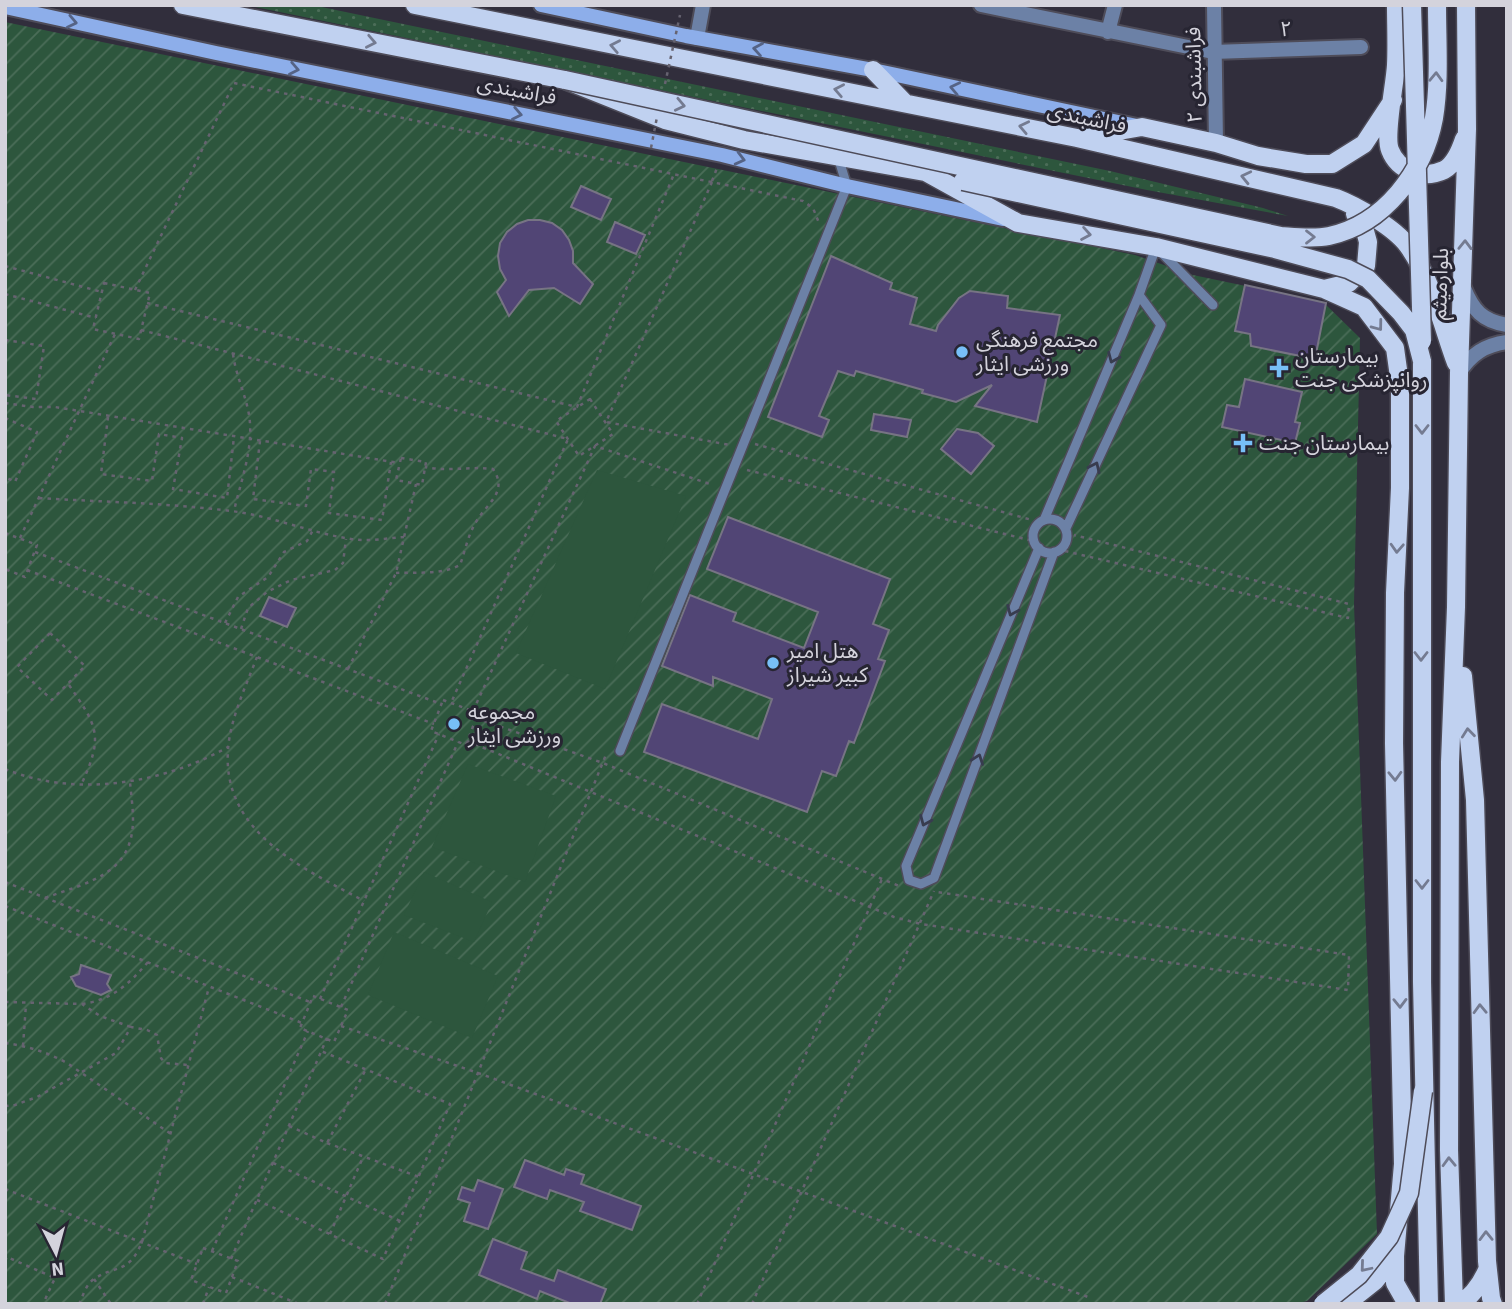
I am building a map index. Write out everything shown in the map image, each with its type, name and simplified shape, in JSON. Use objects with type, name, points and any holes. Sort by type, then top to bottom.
[{"type":"main road","name":"فراشبندی","points":[[183,5],[565,80]]},
{"type":"main road","name":"فراشبندی","points":[[415,5],[1077,138],[1336,198],[1362,209],[1407,244],[1425,276],[1459,373]]},
{"type":"main road","name":"فراشبندی","points":[[541,5],[696,38],[873,70],[1142,127]]},
{"type":"main road","points":[[1396,5],[1396,63],[1388,148],[1395,161],[1404,170],[1419,174],[1445,169],[1458,155],[1467,129]]},
{"type":"main road","points":[[1412,5],[1422,360],[1423,1091],[1429,1304]]},
{"type":"main road","points":[[565,80],[1268,234],[1326,237],[1360,225],[1386,206],[1401,190],[1427,148],[1434,116],[1437,5]]},
{"type":"main road","name":"بلوارمیثم","points":[[1456,607],[1459,373],[1464,288],[1467,129],[1466,5]]},
{"type":"main road","name":"فراشبندی","points":[[5,7],[230,56],[722,155],[847,186],[1018,223]]},
{"type":"main road","points":[[873,70],[905,103]]},
{"type":"main road","points":[[565,80],[665,120],[744,140],[924,171],[1275,249],[1348,269],[1368,279],[1401,313],[1414,330],[1422,360]]},
{"type":"main road","points":[[1077,138],[1142,127],[1216,143],[1258,156],[1306,164],[1332,164],[1364,144],[1393,100]]},
{"type":"main road","points":[[924,171],[1018,223],[1156,247],[1324,289],[1364,307],[1395,348],[1400,384],[1394,743],[1403,1164],[1395,1283],[1407,1304]]},
{"type":"main road","points":[[1324,289],[1349,283],[1366,266],[1368,242],[1362,220],[1336,198]]},
{"type":"main road","points":[[1456,607],[1450,762],[1449,1123],[1457,1304],[1467,1300],[1481,1284],[1488,1269]]},
{"type":"main road","points":[[1456,607],[1475,800],[1488,1269],[1493,1304]]},
{"type":"main road","points":[[1323,1304],[1359,1275],[1389,1237],[1409,1193],[1423,1091]]},
{"type":"main road","points":[[1346,1304],[1375,1281],[1395,1256]]},
{"type":"street","points":[[696,38],[703,5]]},
{"type":"street","name":"۲","points":[[981,5],[1213,52],[1360,47]]},
{"type":"street","points":[[1108,32],[1115,5]]},
{"type":"street","name":"۲ فراشبندی","points":[[1214,5],[1216,143]]},
{"type":"street","points":[[1464,288],[1470,304],[1479,316],[1492,323],[1507,326]]},
{"type":"street","points":[[1459,373],[1477,352],[1493,344],[1507,342]]},
{"type":"lane","points":[[620,751],[847,186],[838,157]]},
{"type":"lane","points":[[1057,551],[934,878],[920,884],[909,880],[906,866],[1036,545],[1034,530],[1041,521],[1139,295],[1156,247],[1213,304]]},
{"type":"lane","points":[[1036,545],[1046,552],[1057,551],[1065,545],[1067,531],[1161,326],[1139,295]]},
{"type":"lane","points":[[1041,521],[1058,520],[1067,531]]},
{"type":"path","points":[[662,95],[680,15]]},
{"type":"path","points":[[135,290],[234,83],[803,201],[813,208],[819,224],[818,232]]},
{"type":"path","points":[[651,148],[659,108]]},
{"type":"path","points":[[577,407],[674,174]]},
{"type":"path","points":[[606,422],[712,182]]},
{"type":"path","points":[[5,267],[102,292]]},
{"type":"path","points":[[104,283],[135,290],[150,293],[139,340],[93,329],[104,283]]},
{"type":"path","points":[[5,294],[96,318]]},
{"type":"path","points":[[147,303],[577,407]]},
{"type":"path","points":[[141,330],[568,439]]},
{"type":"path","points":[[20,538],[115,334]]},
{"type":"path","points":[[5,340],[44,346],[36,399],[5,395]]},
{"type":"path","points":[[233,354],[250,425],[242,485],[234,511]]},
{"type":"path","points":[[590,399],[606,422],[613,434],[579,456],[556,421],[590,399]]},
{"type":"path","points":[[6,404],[55,407],[399,463]]},
{"type":"path","points":[[108,417],[101,474],[152,481],[159,434],[182,438],[173,489],[227,498],[234,437]]},
{"type":"path","points":[[5,418],[37,432],[15,482],[5,477]]},
{"type":"path","points":[[606,422],[730,445]]},
{"type":"path","points":[[451,703],[568,439]]},
{"type":"path","points":[[260,441],[253,499],[306,506],[312,469],[334,472],[329,513],[382,520],[391,462]]},
{"type":"path","points":[[755,444],[1041,521]]},
{"type":"path","points":[[595,446],[713,485],[718,475]]},
{"type":"path","points":[[473,711],[595,446]]},
{"type":"path","points":[[401,458],[426,462],[425,467],[422,485],[396,480],[401,458]]},
{"type":"path","points":[[396,573],[434,571],[460,565],[477,520],[497,495],[499,486],[497,474],[493,469],[462,468],[447,471],[425,467]]},
{"type":"path","points":[[747,470],[1036,545]]},
{"type":"path","points":[[348,669],[396,573],[416,484]]},
{"type":"path","points":[[39,498],[153,502],[234,511],[346,538],[404,537]]},
{"type":"path","points":[[225,623],[238,597],[268,577],[284,552],[307,541],[313,529]]},
{"type":"path","points":[[1057,551],[1348,618],[1349,604],[1067,531]]},
{"type":"path","points":[[5,533],[37,545],[25,577],[6,570]]},
{"type":"path","points":[[241,629],[248,608],[267,592],[291,580],[335,570],[343,563],[346,538]]},
{"type":"path","points":[[35,552],[441,704]]},
{"type":"path","points":[[27,570],[434,724]]},
{"type":"path","points":[[50,632],[85,666],[68,684],[52,700],[17,667],[50,632]]},
{"type":"path","points":[[257,657],[237,709],[228,747],[232,785],[248,820],[259,835],[278,852],[364,901]]},
{"type":"path","points":[[68,684],[94,723],[96,739],[93,759],[82,783]]},
{"type":"path","points":[[443,700],[478,713],[466,745],[431,732],[441,704],[443,700]]},
{"type":"path","points":[[320,999],[439,734]]},
{"type":"path","points":[[341,1007],[458,742]]},
{"type":"path","points":[[5,769],[40,781],[130,781],[179,770],[228,747]]},
{"type":"path","points":[[384,1304],[608,750]]},
{"type":"path","points":[[45,898],[107,875],[121,863],[132,840],[130,781]]},
{"type":"path","points":[[698,1304],[882,878]]},
{"type":"path","points":[[5,882],[310,1002]]},
{"type":"path","points":[[752,1304],[934,891]]},
{"type":"path","points":[[5,906],[302,1023]]},
{"type":"path","points":[[5,1002],[94,1003],[128,985],[148,962]]},
{"type":"path","points":[[79,1304],[87,1286],[94,1279],[135,1258],[142,1242],[209,986]]},
{"type":"path","points":[[313,996],[320,999],[348,1010],[334,1042],[300,1028],[313,996]]},
{"type":"path","points":[[23,1046],[26,1003]]},
{"type":"path","points":[[82,1004],[100,1016],[157,1035],[161,1058],[165,1063],[189,1065]]},
{"type":"path","points":[[341,1026],[477,1073],[1087,1297]]},
{"type":"path","points":[[5,1106],[37,1097],[116,1053],[131,1027]]},
{"type":"path","points":[[212,1251],[307,1031]]},
{"type":"path","points":[[231,1259],[327,1038]]},
{"type":"path","points":[[5,1043],[50,1054],[170,1134]]},
{"type":"path","points":[[257,1200],[383,1259],[419,1177],[450,1104],[321,1051]]},
{"type":"path","points":[[327,1143],[366,1069]]},
{"type":"path","points":[[289,1126],[419,1177]]},
{"type":"path","points":[[330,1234],[363,1157]]},
{"type":"path","points":[[273,1163],[400,1221]]},
{"type":"path","points":[[5,1189],[197,1264]]},
{"type":"path","points":[[203,1248],[212,1251],[238,1261],[226,1293],[191,1280],[203,1248]]},
{"type":"path","points":[[5,1261],[7,1258],[55,1278],[43,1304]]},
{"type":"path","points":[[232,1277],[299,1304]]},
{"type":"path","points":[[94,1279],[111,1304]]},
{"type":"path","points":[[202,1304],[209,1287]]},
{"type":"green space","points":[[245,5],[312,5],[1110,171],[1288,216],[1147,190]]},
{"type":"green space","points":[[5,22],[1135,255],[1193,275],[1323,302],[1360,338],[1354,604],[1377,1234],[1307,1301],[1294,1304],[5,1304]]},
{"type":"green space","points":[[597,470],[686,496],[605,689],[516,653]]},
{"type":"green space","points":[[468,764],[556,796],[525,882],[432,847]]},
{"type":"green space","points":[[424,872],[492,902],[474,942],[404,915]]},
{"type":"green space","points":[[394,932],[498,976],[472,1038],[368,995]]},
{"type":"building","points":[[581,186],[611,199],[601,220],[571,207]]},
{"type":"building","points":[[528,220],[552,223],[562,230],[569,240],[573,263],[593,284],[580,304],[554,288],[529,290],[509,316],[497,292],[506,280],[500,269],[500,243],[507,232]]},
{"type":"building","points":[[615,222],[645,235],[636,254],[607,242]]},
{"type":"building","points":[[831,256],[892,283],[890,289],[917,298],[910,324],[936,331],[959,298],[970,291],[1008,296],[1007,308],[1060,315],[1037,422],[975,406],[992,385],[956,402],[856,371],[854,376],[838,371],[819,416],[829,420],[822,437],[768,417]]},
{"type":"building","points":[[1245,285],[1326,303],[1315,359],[1251,346],[1250,334],[1235,331]]},
{"type":"building","points":[[1245,379],[1302,392],[1295,422],[1300,423],[1295,443],[1222,427],[1227,405],[1239,407]]},
{"type":"building","points":[[874,414],[911,420],[907,437],[871,430]]},
{"type":"building","points":[[957,429],[978,433],[994,446],[971,474],[941,449]]},
{"type":"building","name":"هتل امیر کبیر شیراز","points":[[728,517],[890,579],[873,624],[889,630],[878,659],[885,661],[854,743],[849,741],[836,776],[822,771],[807,812],[644,752],[662,704],[758,739],[772,699],[713,677],[713,686],[662,666],[690,595],[736,613],[733,621],[804,648],[818,612],[707,569]]},
{"type":"building","points":[[269,597],[296,608],[287,627],[260,616]]},
{"type":"building","points":[[81,965],[111,975],[107,984],[111,990],[101,995],[76,986],[71,977],[79,974]]},
{"type":"building","points":[[525,1160],[564,1175],[566,1169],[584,1175],[581,1184],[641,1206],[632,1230],[580,1211],[584,1202],[550,1190],[547,1199],[514,1187]]},
{"type":"building","points":[[478,1180],[503,1189],[488,1229],[464,1221],[470,1203],[458,1199],[462,1187],[474,1191]]},
{"type":"building","points":[[493,1239],[527,1252],[521,1269],[554,1281],[558,1270],[606,1289],[600,1304],[572,1304],[540,1291],[537,1299],[479,1275]]},
{"type":"place","name":"مجتمع فرهنگی ورزشی ایثار","points":[[962,352]]},
{"type":"place","name":"بیمارستان روانپزشکی جنت","points":[[1279,368]]},
{"type":"place","name":"بیمارستان جنت","points":[[1243,443]]},
{"type":"place","name":"هتل امیر کبیر شیراز","points":[[773,663]]},
{"type":"place","name":"مجموعه ورزشی ایثار","points":[[454,724]]}]
